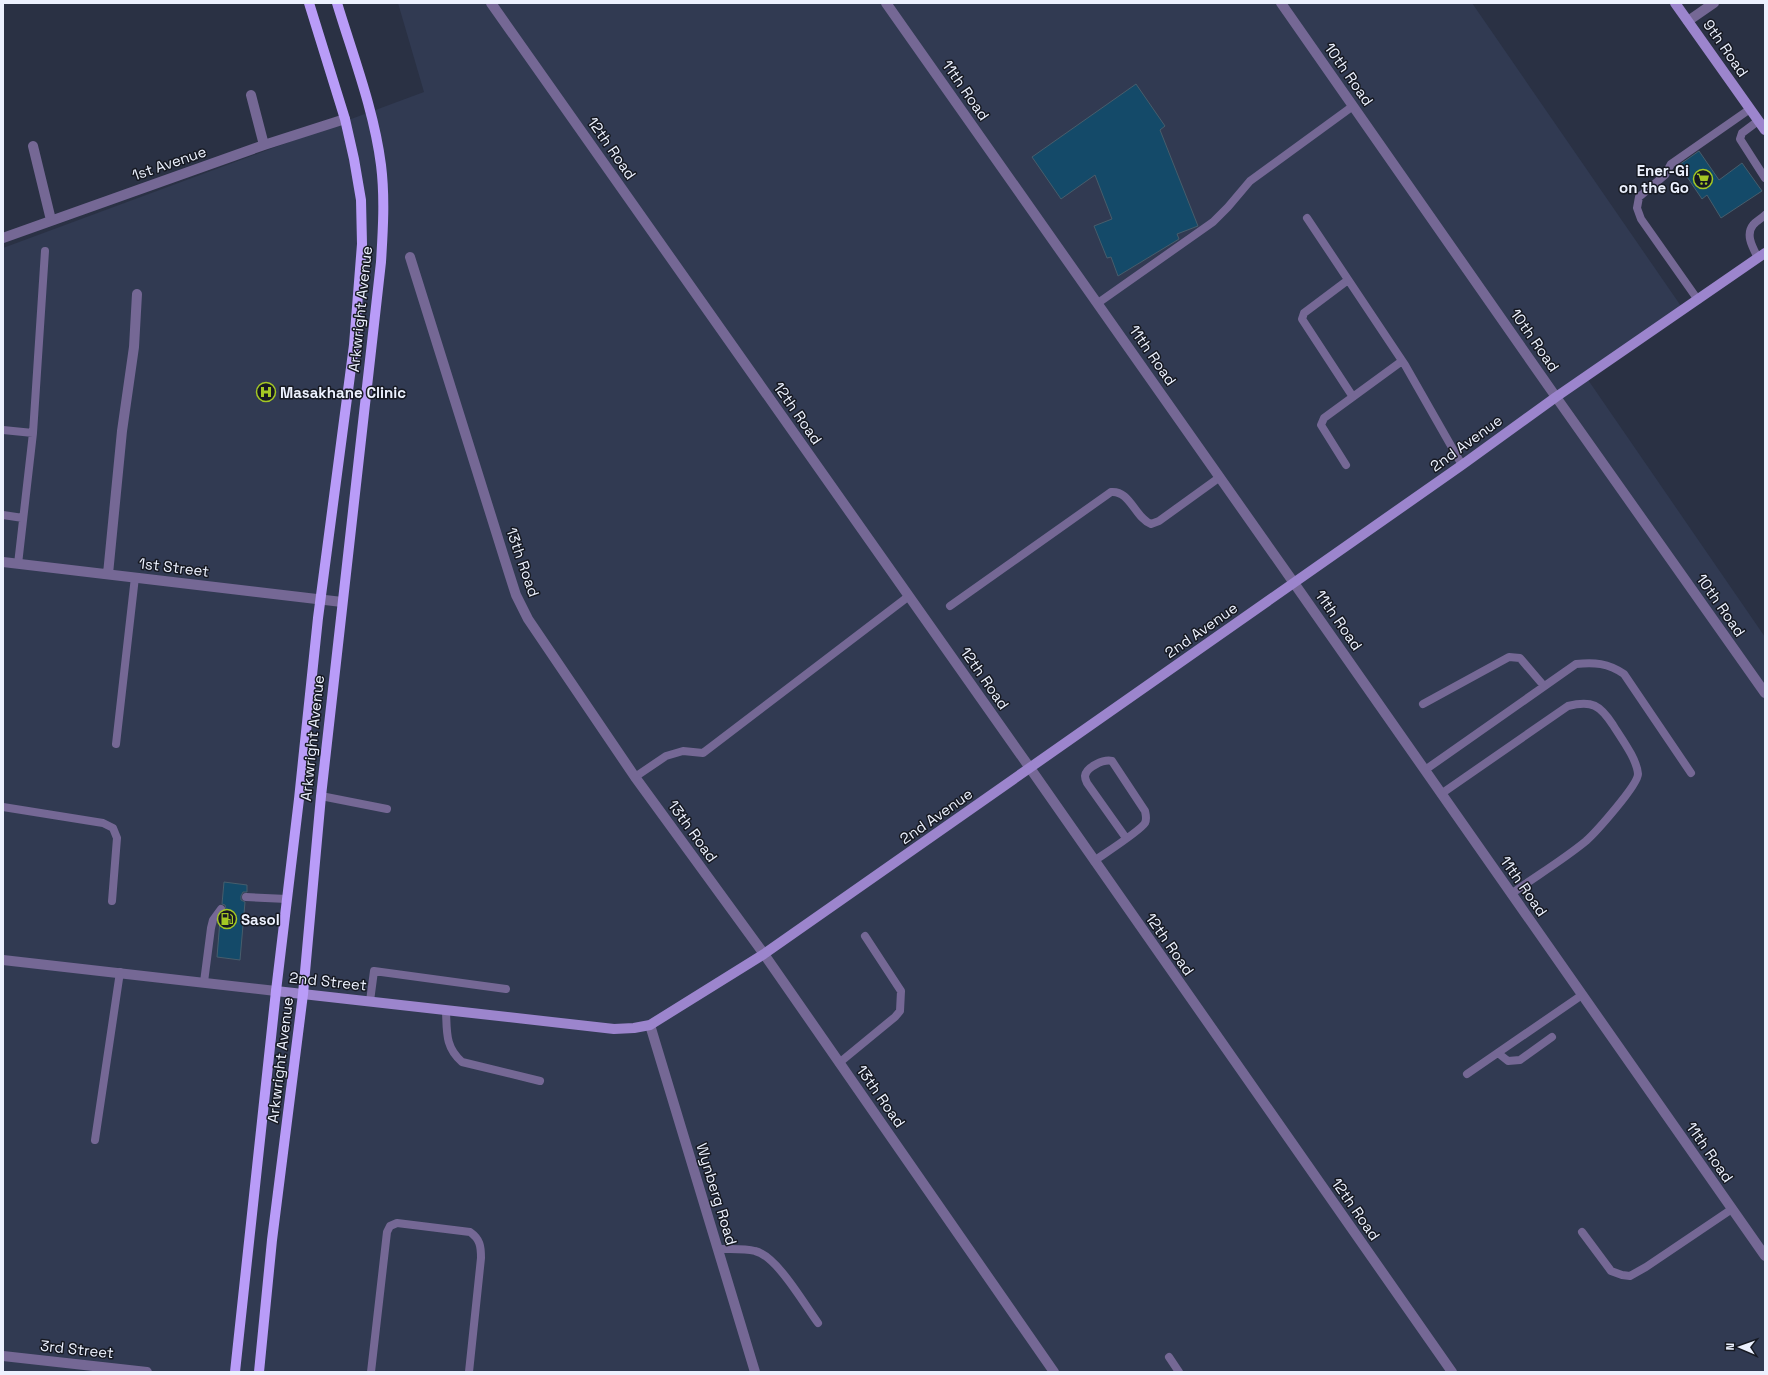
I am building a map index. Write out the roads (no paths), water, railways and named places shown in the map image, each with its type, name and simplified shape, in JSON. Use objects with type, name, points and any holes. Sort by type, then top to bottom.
[{"type":"main road","points":[[309,3],[345,119]]},
{"type":"main road","name":"Arkwright Avenue","points":[[259,1372],[272,1240],[303,994],[321,796],[380,270],[383,224],[381,164],[369,108],[337,3]]},
{"type":"main road","name":"Arkwright Avenue","points":[[235,1372],[320,600],[354,345],[362,244],[361,200],[345,119]]},
{"type":"street","name":"12th Road","points":[[491,3],[1030,768],[1452,1372]]},
{"type":"street","name":"11th Road","points":[[886,3],[1098,303],[1765,1256]]},
{"type":"street","name":"10th Road","points":[[1281,3],[1765,693]]},
{"type":"street","name":"9th Road","points":[[1676,3],[1765,130]]},
{"type":"street","points":[[1688,21],[1714,3]]},
{"type":"street","points":[[251,95],[264,145]]},
{"type":"street","name":"1st Avenue","points":[[3,238],[264,145],[345,119]]},
{"type":"street","points":[[32,146],[52,220]]},
{"type":"street","name":"2nd Avenue","points":[[650,1025],[764,954],[1462,465],[1556,397],[1762,255]]},
{"type":"street","name":"13th Road","points":[[410,257],[516,595],[528,619],[635,777],[764,954],[1054,1372]]},
{"type":"street","points":[[108,574],[122,431],[134,347],[137,294]]},
{"type":"street","name":"1st Street","points":[[3,562],[342,602]]},
{"type":"street","name":"2nd Street","points":[[3,960],[120,972],[446,1011],[614,1029],[634,1028],[650,1025]]},
{"type":"street","name":"Wynberg Road","points":[[650,1025],[755,1372]]},
{"type":"street","name":"3rd Street","points":[[3,1356],[147,1372]]},
{"type":"lane","points":[[1098,303],[1213,222],[1250,181],[1353,106]]},
{"type":"lane","points":[[1698,300],[1641,219],[1637,208],[1639,197],[1665,175],[1671,164],[1750,109]]},
{"type":"lane","points":[[1758,121],[1742,133],[1740,137],[1765,178]]},
{"type":"lane","points":[[1762,255],[1750,237],[1750,230],[1753,224],[1765,215]]},
{"type":"lane","points":[[1307,218],[1402,361],[1462,465]]},
{"type":"lane","points":[[18,564],[33,433],[45,251]]},
{"type":"lane","points":[[1348,280],[1304,314],[1302,319],[1353,397]]},
{"type":"lane","points":[[1346,465],[1321,426],[1324,418],[1402,361]]},
{"type":"lane","points":[[3,430],[33,433]]},
{"type":"lane","points":[[950,606],[1111,492],[1118,491],[1145,522],[1151,524],[1158,521],[1220,477]]},
{"type":"lane","points":[[3,515],[23,518]]},
{"type":"lane","points":[[116,744],[135,577]]},
{"type":"lane","points":[[635,777],[666,756],[683,751],[703,753],[909,596]]},
{"type":"lane","points":[[1423,704],[1509,657],[1520,658],[1544,686]]},
{"type":"lane","points":[[1425,770],[1576,664],[1591,663],[1606,664],[1624,674],[1691,773]]},
{"type":"lane","points":[[1441,794],[1568,706],[1582,702],[1604,710],[1637,768],[1636,781],[1620,803],[1587,840],[1511,894]]},
{"type":"lane","points":[[1094,861],[1126,838],[1144,825],[1147,819],[1145,811],[1112,761],[1101,761],[1087,771],[1085,776],[1087,783],[1126,838]]},
{"type":"lane","points":[[321,796],[387,809]]},
{"type":"lane","points":[[3,807],[103,824],[113,828],[116,838],[112,901]]},
{"type":"lane","points":[[246,897],[287,898]]},
{"type":"lane","points":[[204,982],[211,928],[213,920],[221,910]]},
{"type":"lane","points":[[839,1063],[896,1017],[900,1011],[901,991],[865,936]]},
{"type":"lane","points":[[370,1001],[374,971],[506,989]]},
{"type":"lane","points":[[95,1140],[120,972]]},
{"type":"lane","points":[[1467,1074],[1582,995]]},
{"type":"lane","points":[[446,1011],[449,1046],[454,1055],[462,1062],[540,1081]]},
{"type":"lane","points":[[1498,1053],[1508,1061],[1520,1060],[1552,1037]]},
{"type":"lane","points":[[1582,1232],[1611,1271],[1630,1276],[1646,1267],[1732,1209]]},
{"type":"lane","points":[[371,1372],[387,1232],[390,1226],[397,1223],[470,1232],[477,1237],[481,1246],[481,1258],[469,1372]]},
{"type":"lane","points":[[718,1249],[755,1251],[768,1256],[777,1266],[818,1323]]},
{"type":"lane","points":[[1169,1357],[1179,1372]]},
{"type":"place","name":"Ener-Gi on the Go","points":[[1703,179]]},
{"type":"place","name":"Masakhane Clinic","points":[[266,392]]},
{"type":"place","name":"Sasol","points":[[227,919]]}]
